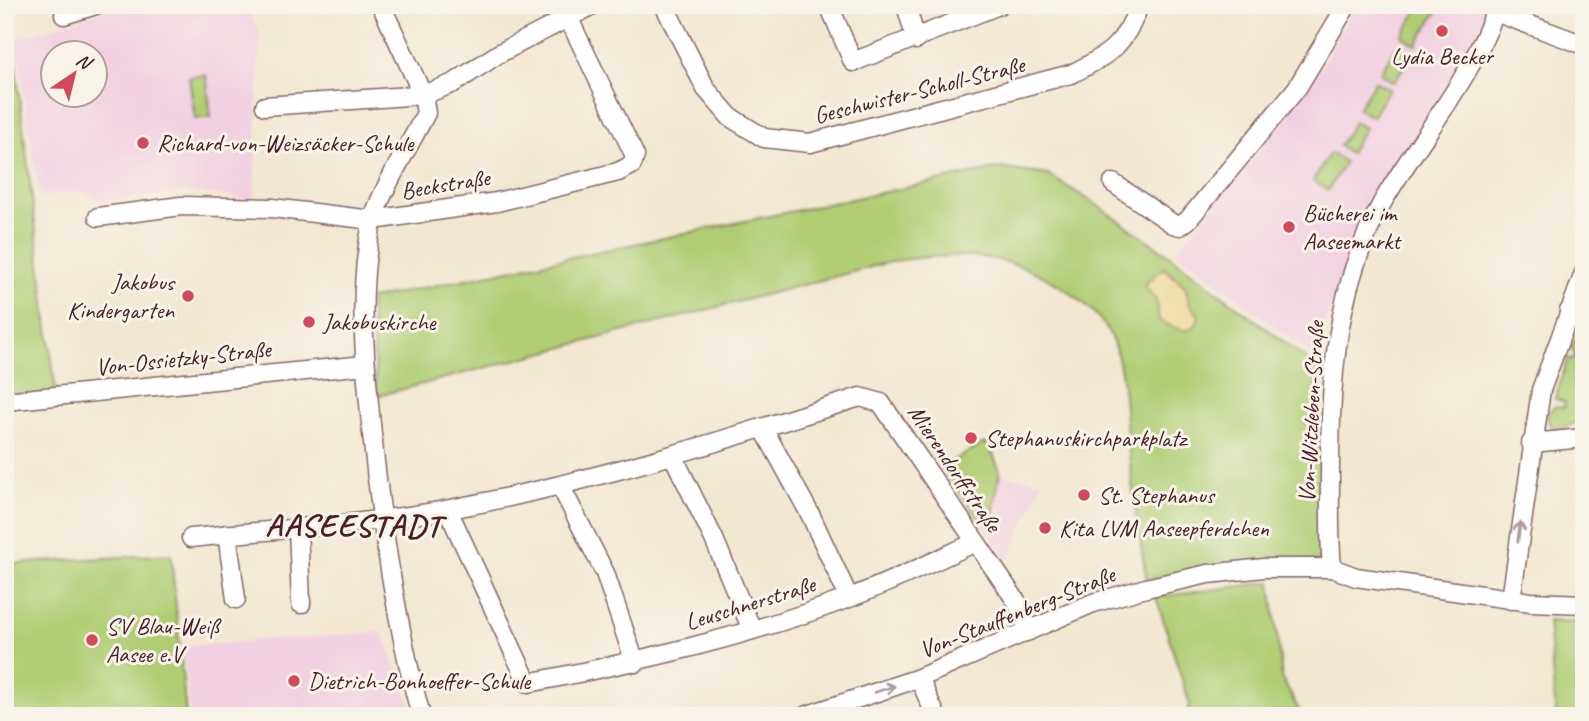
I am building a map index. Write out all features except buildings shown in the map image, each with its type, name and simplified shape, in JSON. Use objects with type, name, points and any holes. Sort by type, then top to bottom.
[{"type":"street","points":[[64,15],[96,5]]},
{"type":"street","points":[[380,5],[423,95],[426,113],[373,220],[363,285],[365,365],[381,519],[394,600],[421,716]]},
{"type":"street","points":[[265,106],[423,95],[454,83],[498,54],[593,5]]},
{"type":"street","name":"Geschwister-Scholl-Straße","points":[[664,5],[706,89],[730,117],[764,138],[810,143],[1071,74],[1110,55],[1134,21],[1139,5]]},
{"type":"street","points":[[829,5],[853,62],[916,40],[990,7]]},
{"type":"street","points":[[906,5],[916,40]]},
{"type":"street","points":[[1113,183],[1173,224],[1180,226],[1188,220],[1297,88],[1347,5]]},
{"type":"street","points":[[1496,9],[1584,45]]},
{"type":"street","name":"Von-Witzleben-Straße","points":[[1332,568],[1329,543],[1334,353],[1341,308],[1354,262],[1383,203],[1439,116],[1496,9]]},
{"type":"street","name":"Beckstraße","points":[[98,217],[181,206],[271,208],[373,220],[497,202],[618,172],[632,165],[635,156],[568,17]]},
{"type":"street","points":[[1511,600],[1531,443],[1541,390],[1584,273]]},
{"type":"street","points":[[1569,311],[1584,326]]},
{"type":"street","name":"Von-Ossietzky-Straße","points":[[5,401],[365,365]]},
{"type":"street","name":"Mierendorffstraße","points":[[191,538],[448,510],[561,487],[673,456],[860,397],[881,403],[1017,602],[1029,631]]},
{"type":"street","points":[[764,428],[810,514],[849,598]]},
{"type":"street","points":[[1531,443],[1584,438]]},
{"type":"street","points":[[673,456],[714,539],[752,630]]},
{"type":"street","points":[[561,487],[606,573],[635,663]]},
{"type":"street","name":"Leuschnerstraße","points":[[448,510],[528,682],[635,663],[752,630],[849,598],[976,542]]},
{"type":"street","points":[[299,527],[300,604]]},
{"type":"street","points":[[227,534],[236,598]]},
{"type":"street","name":"Von-Stauffenberg-Straße","points":[[805,716],[919,678],[1093,603],[1209,574],[1265,568],[1332,568],[1356,577],[1511,600],[1584,604]]},
{"type":"street","points":[[919,678],[936,716]]},
{"type":"shaded area","name":"Richard-von-Weizsäcker-Schule","points":[[119,5],[244,5],[260,33],[254,200],[187,191],[102,202],[83,191],[39,196],[16,40]]},
{"type":"shaded area","points":[[1354,5],[1491,5],[1428,120],[1375,200],[1327,315],[1317,359],[1176,251],[1278,129],[1326,60]]},
{"type":"shaded area","points":[[984,443],[989,445],[1001,475],[1043,481],[1007,562],[942,467]]},
{"type":"shaded area","name":"Dietrich-Bonhoeffer-Schule","points":[[382,632],[415,716],[191,716],[183,646]]},
{"type":"green space","points":[[5,5],[8,5],[56,393],[5,397]]},
{"type":"green space","points":[[1421,5],[1441,5],[1416,45],[1402,36]]},
{"type":"green space","points":[[1396,46],[1411,55],[1394,82],[1380,73]]},
{"type":"green space","points":[[206,75],[211,117],[195,119],[189,77]]},
{"type":"green space","points":[[1375,81],[1389,89],[1372,117],[1358,109]]},
{"type":"green space","points":[[1354,122],[1365,128],[1350,153],[1339,146]]},
{"type":"green space","points":[[1330,153],[1345,162],[1328,190],[1313,181]]},
{"type":"green space","points":[[1000,168],[1048,175],[1091,201],[1169,255],[1316,366],[1325,562],[1235,564],[1147,580],[1133,494],[1121,375],[1116,349],[1108,331],[1083,303],[1051,280],[1008,262],[987,258],[943,256],[894,261],[377,396],[370,299]]},
{"type":"green space","points":[[1584,340],[1584,419],[1559,430],[1549,424],[1547,414],[1555,406],[1564,407],[1565,402],[1555,399],[1568,358],[1572,360],[1575,356],[1571,346],[1574,341]]},
{"type":"green space","points":[[984,443],[989,445],[1000,471],[992,519],[978,518],[942,467]]},
{"type":"green space","name":"SV Blau-Weiß Aasee e.V","points":[[171,554],[186,716],[5,716],[5,564]]},
{"type":"green space","points":[[1271,582],[1282,678],[1302,716],[1185,716],[1190,705],[1156,597]]},
{"type":"green space","points":[[1548,621],[1584,623],[1584,716],[1556,716]]},
{"type":"sand","points":[[1163,268],[1185,286],[1189,303],[1199,316],[1193,328],[1183,330],[1159,320],[1156,300],[1144,285]]},
{"type":"place","name":"Lydia Becker","points":[[1442,31]]},
{"type":"place","name":"Richard-von-Weizsäcker-Schule","points":[[143,143]]},
{"type":"place","name":"Bücherei im Aaseemarkt","points":[[1289,227]]},
{"type":"place","name":"Jakobus Kindergarten","points":[[188,296]]},
{"type":"place","name":"Jakobuskirche","points":[[309,322]]},
{"type":"place","name":"Stephanuskirchparkplatz","points":[[971,438]]},
{"type":"place","name":"St. Stephanus","points":[[1084,495]]},
{"type":"place","name":"Kita LVM Aaseepferdchen","points":[[1045,528]]},
{"type":"place","name":"SV Blau-Weiß Aasee e.V","points":[[92,640]]},
{"type":"place","name":"Dietrich-Bonhoeffer-Schule","points":[[294,681]]},
{"type":"district","name":"AASEESTADT","points":[[354,525]]}]
